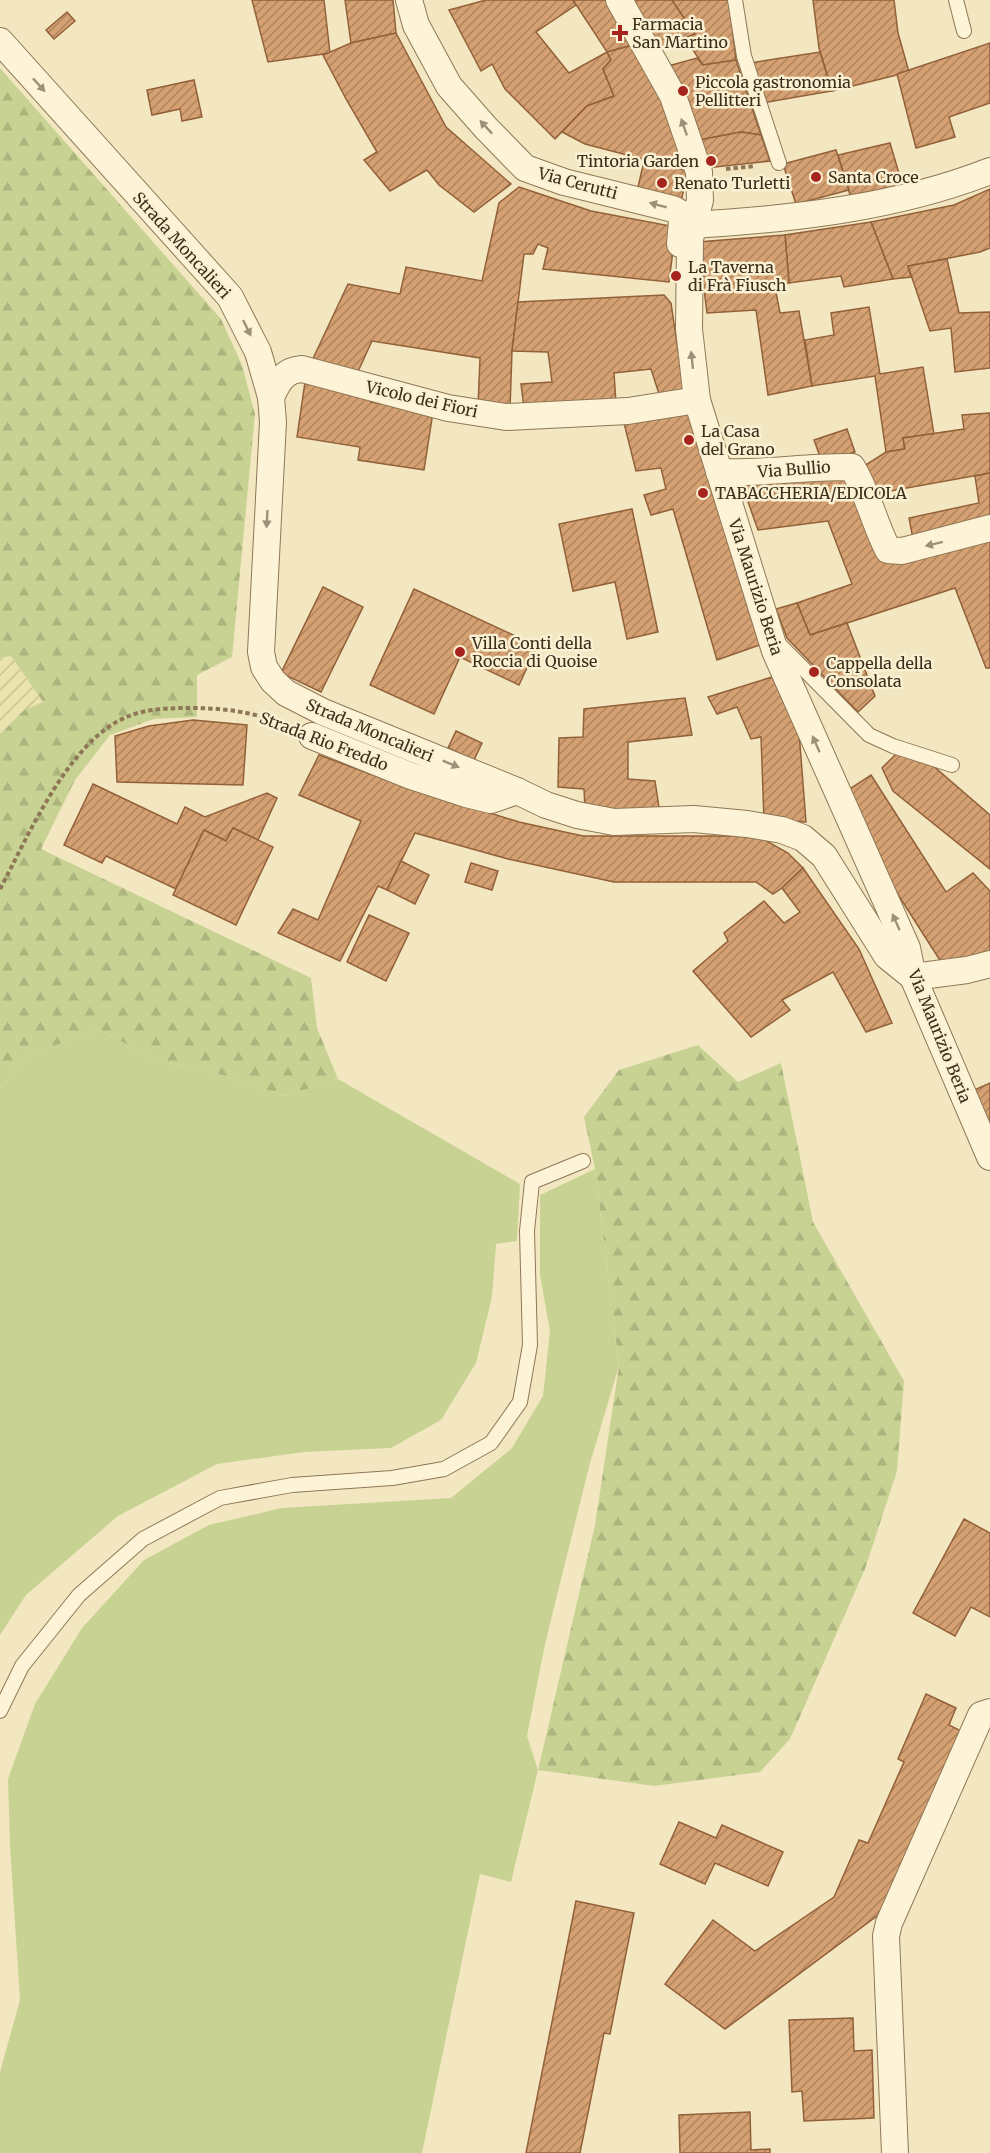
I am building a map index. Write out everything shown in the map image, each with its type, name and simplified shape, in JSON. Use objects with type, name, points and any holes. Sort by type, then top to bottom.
[{"type":"street","name":"Via Cerutti","points":[[409,0],[416,25],[449,86],[525,168],[564,182],[626,196],[680,213],[682,221],[677,277],[683,316],[689,329]]},
{"type":"street","name":"Via Maurizio Beria","points":[[619,0],[673,96],[699,172],[700,200],[690,239],[689,329],[696,400],[770,634],[907,948],[913,977],[990,1157]]},
{"type":"street","name":"Strada Moncalieri","points":[[0,41],[231,297],[258,352],[271,397],[273,422],[261,652],[264,667],[273,681],[286,693],[323,712],[546,805],[577,815],[614,822],[694,819],[747,824],[782,830],[803,838],[824,856],[887,956],[913,977]]},
{"type":"street","points":[[692,225],[800,217],[866,206],[990,171]]},
{"type":"street","name":"Vicolo dei Fiori","points":[[271,397],[285,374],[293,369],[302,369],[448,408],[506,417],[628,411],[696,400]]},
{"type":"street","name":"Via Bullio","points":[[719,472],[852,467],[860,479],[879,533],[888,550],[902,552],[990,528]]},
{"type":"street","name":"Strada Rio Freddo","points":[[312,736],[411,776],[466,794],[491,800],[517,791]]},
{"type":"street","points":[[913,977],[967,970],[990,963]]},
{"type":"street","points":[[895,2153],[886,1936],[889,1923],[981,1715],[990,1712]]},
{"type":"lane","points":[[735,0],[744,56],[779,163]]},
{"type":"lane","points":[[956,0],[964,31]]},
{"type":"lane","points":[[770,634],[869,735],[893,746],[952,765]]},
{"type":"lane","points":[[0,1711],[22,1666],[79,1595],[143,1539],[220,1498],[292,1485],[392,1479],[444,1469],[491,1443],[520,1402],[530,1345],[527,1231],[532,1182],[583,1161]]},
{"type":"path","points":[[699,172],[779,163]]},
{"type":"path","name":"Strada Rio Freddo","points":[[0,889],[71,763],[100,733],[129,716],[169,708],[244,711],[275,720],[312,736]]},
{"type":"shaded area","points":[[11,656],[43,703],[24,710],[0,735],[0,658]]},
{"type":"green space","points":[[0,68],[221,319],[242,365],[255,414],[232,657],[197,675],[197,717],[154,719],[110,735],[75,780],[41,849],[311,978],[317,1028],[338,1079],[285,1096],[213,1072],[158,1061],[98,1029],[26,1057],[0,1088],[0,735],[24,710],[43,702],[11,656],[0,658]]},
{"type":"green space","points":[[98,1029],[158,1061],[213,1072],[285,1096],[338,1079],[520,1184],[517,1241],[496,1244],[492,1297],[476,1363],[441,1420],[391,1448],[304,1452],[217,1464],[118,1516],[26,1595],[0,1635],[0,1088],[26,1057]]},
{"type":"green space","points":[[698,1045],[738,1082],[781,1063],[813,1222],[904,1381],[897,1471],[865,1569],[790,1739],[760,1772],[654,1786],[538,1770],[595,1525],[619,1366],[595,1169],[584,1117],[619,1070]]},
{"type":"green space","points":[[595,1169],[619,1366],[590,1463],[545,1644],[527,1736],[538,1770],[511,1882],[480,1874],[422,2153],[0,2153],[0,2072],[20,2000],[8,1779],[35,1704],[82,1628],[144,1560],[209,1525],[281,1508],[451,1498],[512,1448],[543,1396],[550,1331],[540,1275],[540,1195]]},
{"type":"building","points":[[252,0],[324,0],[330,53],[268,62]]},
{"type":"building","points":[[345,0],[393,0],[396,33],[351,43]]},
{"type":"building","points":[[486,0],[573,0],[576,5],[536,32],[569,73],[607,52],[611,60],[603,69],[614,96],[587,106],[555,139],[505,89],[492,64],[481,71],[449,10]]},
{"type":"building","points":[[573,0],[607,0],[633,45],[607,52]]},
{"type":"building","points":[[624,0],[672,0],[695,34],[654,52]]},
{"type":"building","points":[[672,0],[729,0],[736,60],[703,65],[685,38],[695,34]]},
{"type":"building","points":[[813,0],[894,0],[898,33],[909,72],[832,91],[819,48]]},
{"type":"building","points":[[67,12],[75,21],[54,39],[46,30]]},
{"type":"building","points":[[396,33],[446,127],[511,184],[474,212],[439,185],[427,170],[390,191],[364,160],[377,152],[323,55],[351,43]]},
{"type":"building","points":[[990,43],[990,103],[949,117],[955,137],[916,148],[897,74]]},
{"type":"building","points":[[633,45],[678,129],[688,171],[585,144],[562,132],[587,106],[614,96],[603,69],[611,60],[607,52]]},
{"type":"building","points":[[820,52],[832,91],[762,103],[750,63]]},
{"type":"building","points":[[697,58],[703,65],[736,60],[761,135],[741,132],[699,140],[668,66]]},
{"type":"building","points":[[194,80],[202,117],[182,121],[180,109],[152,115],[147,90]]},
{"type":"building","points":[[741,132],[761,135],[770,161],[706,168],[699,140]]},
{"type":"building","points":[[890,143],[903,187],[850,195],[838,155]]},
{"type":"building","name":"Santa Croce","points":[[836,150],[849,190],[796,204],[783,164]]},
{"type":"building","name":"Renato Turletti","points":[[644,161],[688,171],[680,206],[636,196]]},
{"type":"building","points":[[519,187],[591,211],[676,227],[669,282],[543,269],[548,248],[538,244],[533,254],[524,254],[512,351],[510,409],[478,407],[480,358],[372,341],[356,376],[310,365],[348,284],[400,294],[406,267],[482,281],[499,203]]},
{"type":"building","points":[[990,189],[990,248],[908,266],[911,277],[893,279],[871,222],[954,205]]},
{"type":"building","points":[[871,222],[893,279],[844,287],[841,276],[789,283],[785,235]]},
{"type":"building","points":[[785,235],[789,283],[775,287],[780,313],[799,311],[812,386],[768,395],[756,310],[707,313],[698,242]]},
{"type":"building","points":[[947,259],[959,313],[990,312],[990,368],[955,372],[951,328],[930,331],[908,266]]},
{"type":"building","points":[[664,295],[671,303],[685,398],[661,400],[651,369],[614,373],[616,403],[524,408],[521,384],[552,382],[548,352],[512,351],[518,302]]},
{"type":"building","points":[[869,307],[880,374],[923,367],[934,434],[903,438],[905,449],[886,452],[875,376],[812,386],[805,340],[834,335],[831,313]]},
{"type":"building","points":[[305,382],[372,393],[371,402],[433,412],[424,470],[358,460],[360,447],[297,437]]},
{"type":"building","points":[[693,410],[765,643],[717,660],[673,509],[651,515],[644,495],[666,489],[661,468],[636,471],[623,419]]},
{"type":"building","points":[[990,413],[990,473],[874,494],[864,466],[886,452],[905,449],[903,438],[964,429],[962,415]]},
{"type":"building","points":[[847,429],[855,452],[822,462],[814,440]]},
{"type":"building","points":[[990,473],[990,523],[914,544],[909,518],[979,503],[975,476]]},
{"type":"building","points":[[842,477],[853,487],[886,558],[990,533],[990,668],[986,668],[955,588],[810,635],[797,603],[852,584],[828,521],[758,530],[741,482]]},
{"type":"building","points":[[632,509],[658,632],[627,639],[615,582],[573,591],[559,524]]},
{"type":"building","points":[[323,587],[363,607],[321,692],[281,673]]},
{"type":"building","name":"Villa Conti della Roccia di Quoise","points":[[414,589],[537,646],[519,685],[460,657],[434,714],[370,685]]},
{"type":"building","points":[[797,603],[810,635],[847,623],[875,696],[858,712],[787,638],[776,609]]},
{"type":"building","points":[[772,677],[799,732],[806,822],[764,820],[761,737],[751,739],[737,707],[717,714],[708,697]]},
{"type":"building","points":[[685,698],[692,735],[628,742],[628,779],[655,781],[660,814],[585,809],[584,789],[558,787],[559,738],[583,737],[584,709]]},
{"type":"building","points":[[193,720],[247,725],[243,785],[117,782],[115,736],[149,726]]},
{"type":"building","points":[[456,731],[482,743],[474,760],[448,748]]},
{"type":"building","points":[[897,753],[932,765],[990,815],[990,869],[893,791],[882,768]]},
{"type":"building","points":[[319,755],[400,785],[519,822],[583,836],[758,836],[788,853],[803,868],[773,894],[756,882],[614,882],[508,859],[415,833],[387,890],[378,886],[340,961],[278,933],[293,909],[318,920],[361,821],[299,795]]},
{"type":"building","points":[[871,775],[946,892],[973,873],[990,891],[990,954],[941,962],[897,893],[842,794]]},
{"type":"building","points":[[93,784],[177,824],[185,807],[205,817],[267,793],[277,798],[258,840],[233,828],[226,841],[204,830],[176,889],[106,856],[102,863],[64,845]]},
{"type":"building","points":[[233,828],[273,847],[236,925],[173,895],[204,830],[226,841]]},
{"type":"building","points":[[401,861],[429,875],[415,904],[387,890]]},
{"type":"building","points":[[471,863],[498,871],[492,890],[465,882]]},
{"type":"building","points":[[803,868],[859,949],[892,1023],[866,1032],[833,972],[782,1000],[790,1010],[751,1037],[693,971],[728,941],[724,933],[764,901],[784,923],[800,912],[782,888]]},
{"type":"building","points":[[369,915],[409,933],[386,981],[347,962]]},
{"type":"building","points":[[990,1083],[990,1121],[984,1123],[970,1092]]},
{"type":"building","points":[[964,1519],[990,1533],[990,1617],[971,1607],[955,1636],[913,1613]]},
{"type":"building","points":[[926,1694],[956,1708],[949,1725],[965,1733],[889,1907],[725,2029],[665,1984],[713,1920],[755,1951],[834,1897],[859,1840],[868,1843],[904,1762],[898,1759]]},
{"type":"building","points":[[679,1822],[716,1838],[722,1825],[783,1852],[768,1886],[715,1863],[705,1884],[660,1864]]},
{"type":"building","points":[[576,1901],[634,1913],[610,2034],[604,2033],[580,2153],[526,2153]]},
{"type":"building","points":[[853,2018],[854,2051],[872,2050],[874,2118],[804,2121],[802,2091],[792,2092],[789,2020]]},
{"type":"building","points":[[750,2112],[751,2150],[770,2149],[770,2153],[680,2153],[679,2115]]},
{"type":"place","name":"Farmacia San Martino","points":[[620,33]]},
{"type":"place","name":"Piccola gastronomia Pellitteri","points":[[683,91]]},
{"type":"place","name":"Tintoria Garden","points":[[711,161]]},
{"type":"place","name":"Santa Croce","points":[[816,177]]},
{"type":"place","name":"Renato Turletti","points":[[662,183]]},
{"type":"place","name":"La Taverna di Frà Fiusch","points":[[676,276]]},
{"type":"place","name":"La Casa del Grano","points":[[689,440]]},
{"type":"place","name":"TABACCHERIA/EDICOLA","points":[[703,493]]},
{"type":"place","name":"Villa Conti della Roccia di Quoise","points":[[460,652]]},
{"type":"place","name":"Cappella della Consolata","points":[[814,672]]}]
